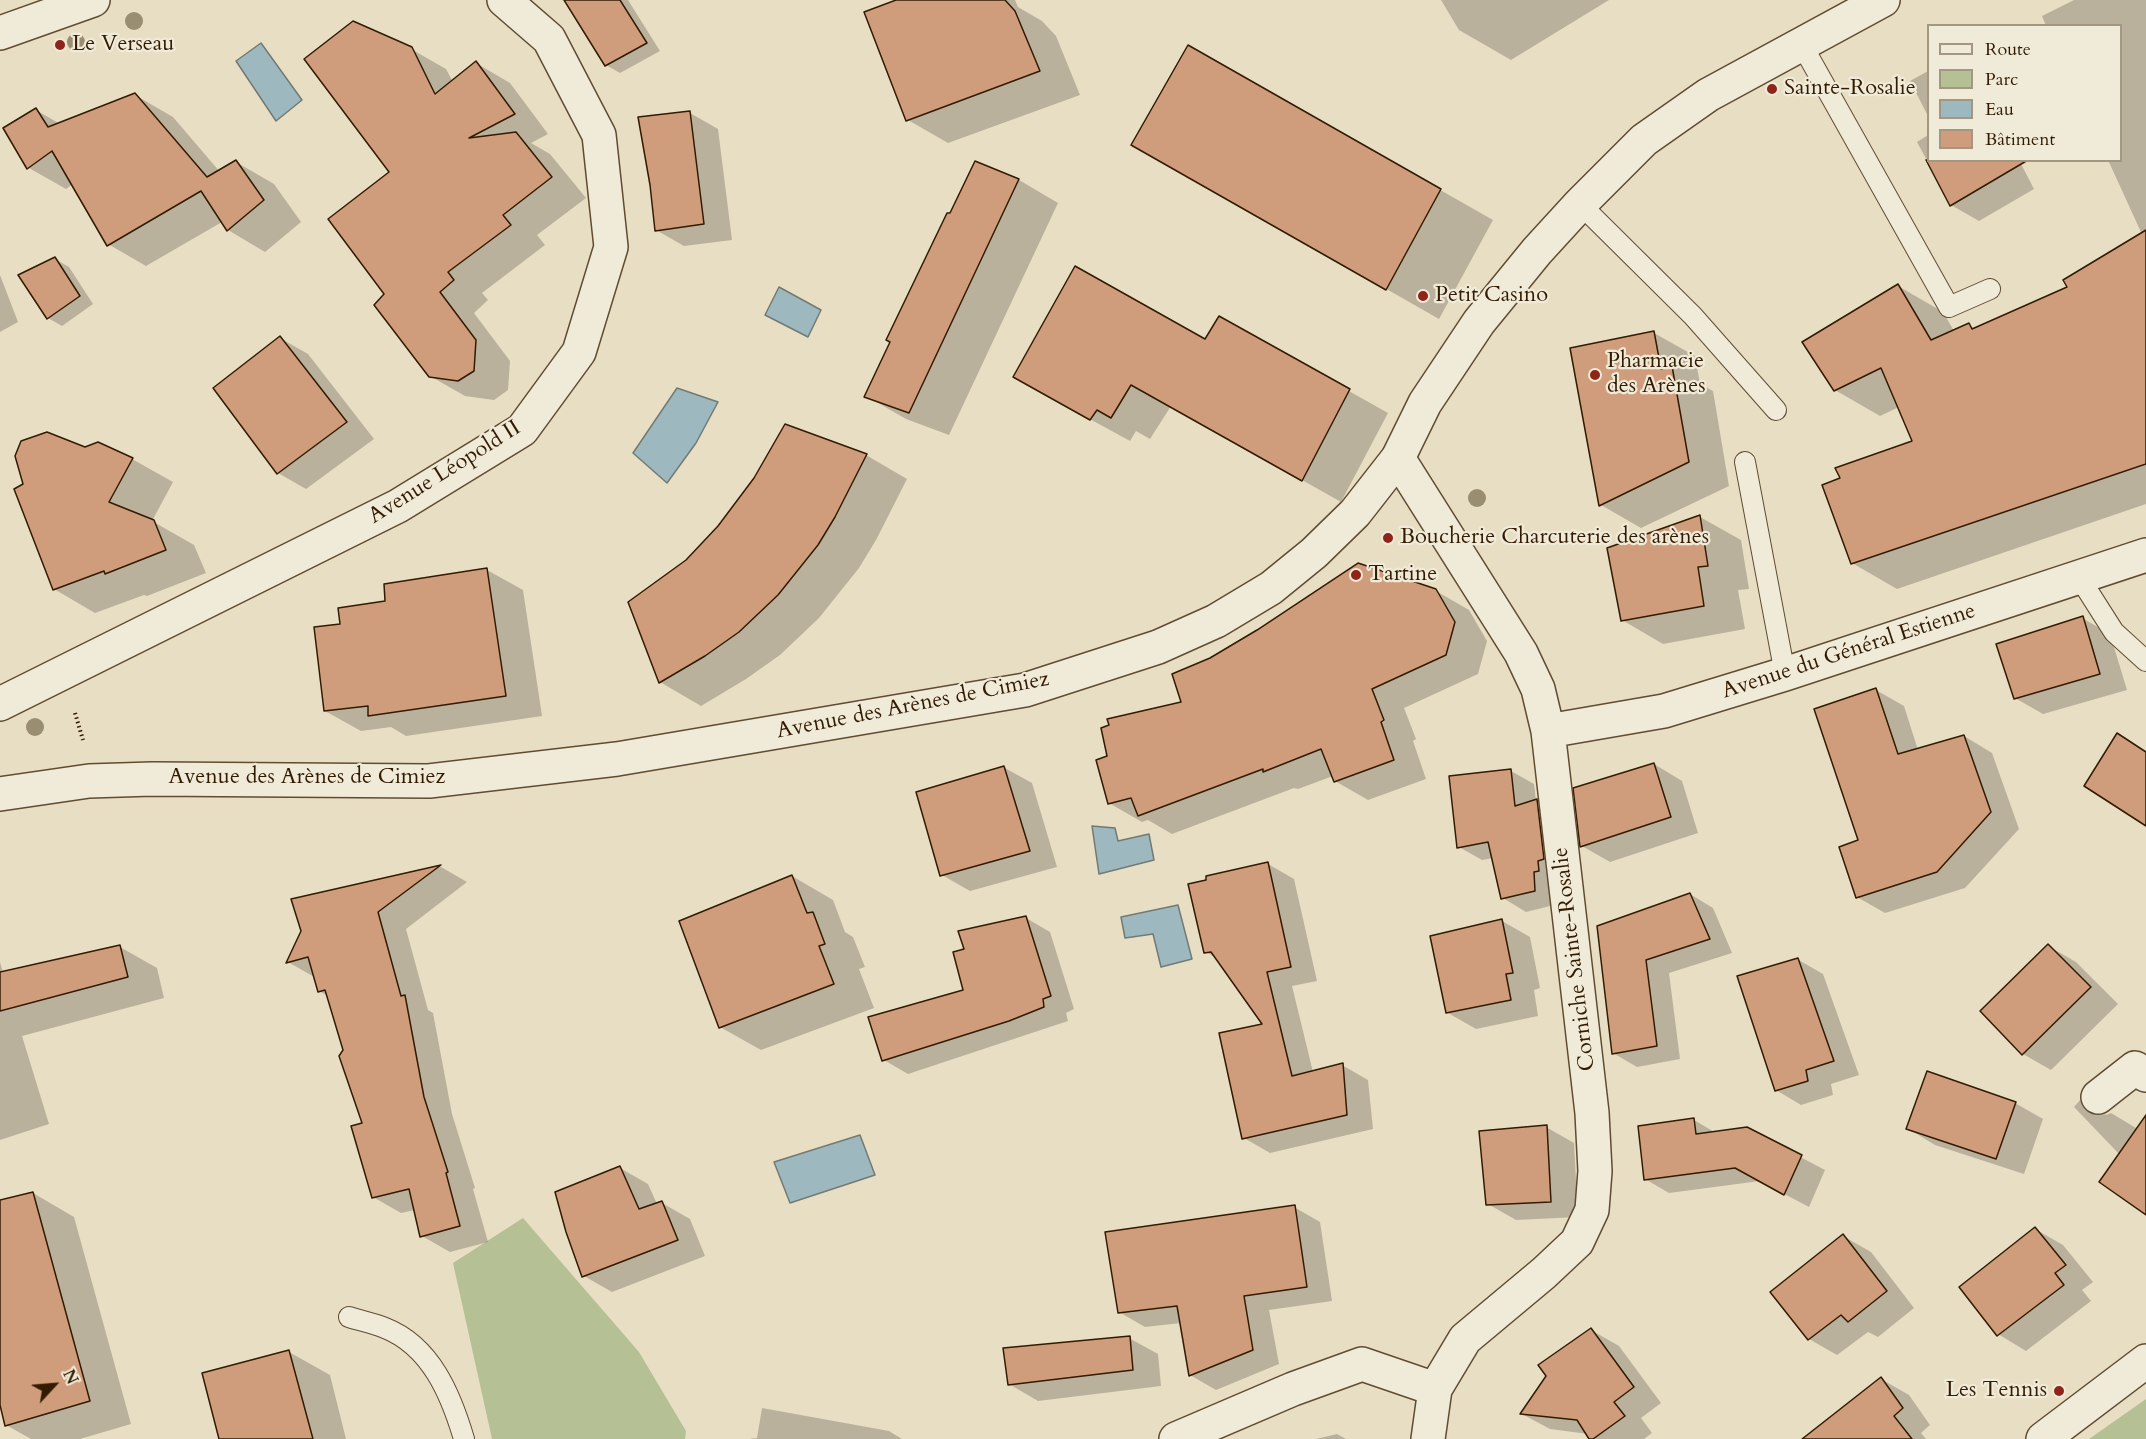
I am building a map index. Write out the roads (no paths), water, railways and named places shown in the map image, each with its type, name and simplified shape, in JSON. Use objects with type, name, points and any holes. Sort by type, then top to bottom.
[{"type":"street","points":[[0,33],[93,0]]},
{"type":"street","name":"Avenue Léopold II","points":[[0,704],[398,506],[522,430],[579,352],[611,246],[599,135],[549,39],[504,0]]},
{"type":"street","name":"Avenue des Arènes de Cimiez","points":[[0,794],[89,781],[152,779],[429,781],[617,759],[1025,690],[1158,647],[1216,621],[1271,588],[1314,554],[1355,513],[1398,458],[1425,403],[1479,322],[1537,251],[1644,140],[1708,95],[1883,0]]},
{"type":"street","name":"Corniche Sainte-Rosalie","points":[[1398,458],[1521,652],[1538,689],[1548,731],[1592,1113],[1595,1171],[1592,1210],[1577,1242],[1466,1339],[1435,1389],[1428,1439]]},
{"type":"street","name":"Avenue du Général Estienne","points":[[1548,731],[1664,711],[1785,674],[2146,555]]},
{"type":"street","points":[[2098,1097],[2135,1068],[2146,1075]]},
{"type":"street","points":[[2043,1439],[2146,1361]]},
{"type":"street","points":[[1176,1439],[1293,1389],[1362,1364],[1435,1389]]},
{"type":"lane","points":[[1802,45],[1949,307],[1990,289]]},
{"type":"lane","points":[[1580,204],[1693,316],[1776,410]]},
{"type":"lane","points":[[1745,462],[1785,674]]},
{"type":"lane","points":[[2079,577],[2114,632],[2146,661]]},
{"type":"lane","points":[[349,1317],[387,1328],[419,1349],[441,1380],[464,1439]]},
{"type":"water","points":[[261,43],[302,100],[276,121],[236,61]]},
{"type":"water","points":[[779,287],[821,310],[808,337],[765,315]]},
{"type":"water","points":[[677,388],[718,402],[696,443],[667,483],[633,453]]},
{"type":"water","points":[[1092,826],[1115,828],[1118,841],[1149,834],[1154,860],[1099,874]]},
{"type":"water","points":[[1178,905],[1192,959],[1161,967],[1153,934],[1125,938],[1121,917]]},
{"type":"water","points":[[860,1135],[875,1175],[790,1203],[774,1162]]},
{"type":"place","name":"Le Verseau","points":[[60,45]]},
{"type":"place","name":"Sainte-Rosalie","points":[[1772,89]]},
{"type":"place","name":"Petit Casino","points":[[1423,296]]},
{"type":"place","name":"Pharmacie des Arènes","points":[[1595,375]]},
{"type":"place","name":"Boucherie Charcuterie des arènes","points":[[1388,538]]},
{"type":"place","name":"Tartine","points":[[1356,575]]},
{"type":"place","name":"Les Tennis","points":[[2059,1391]]}]
